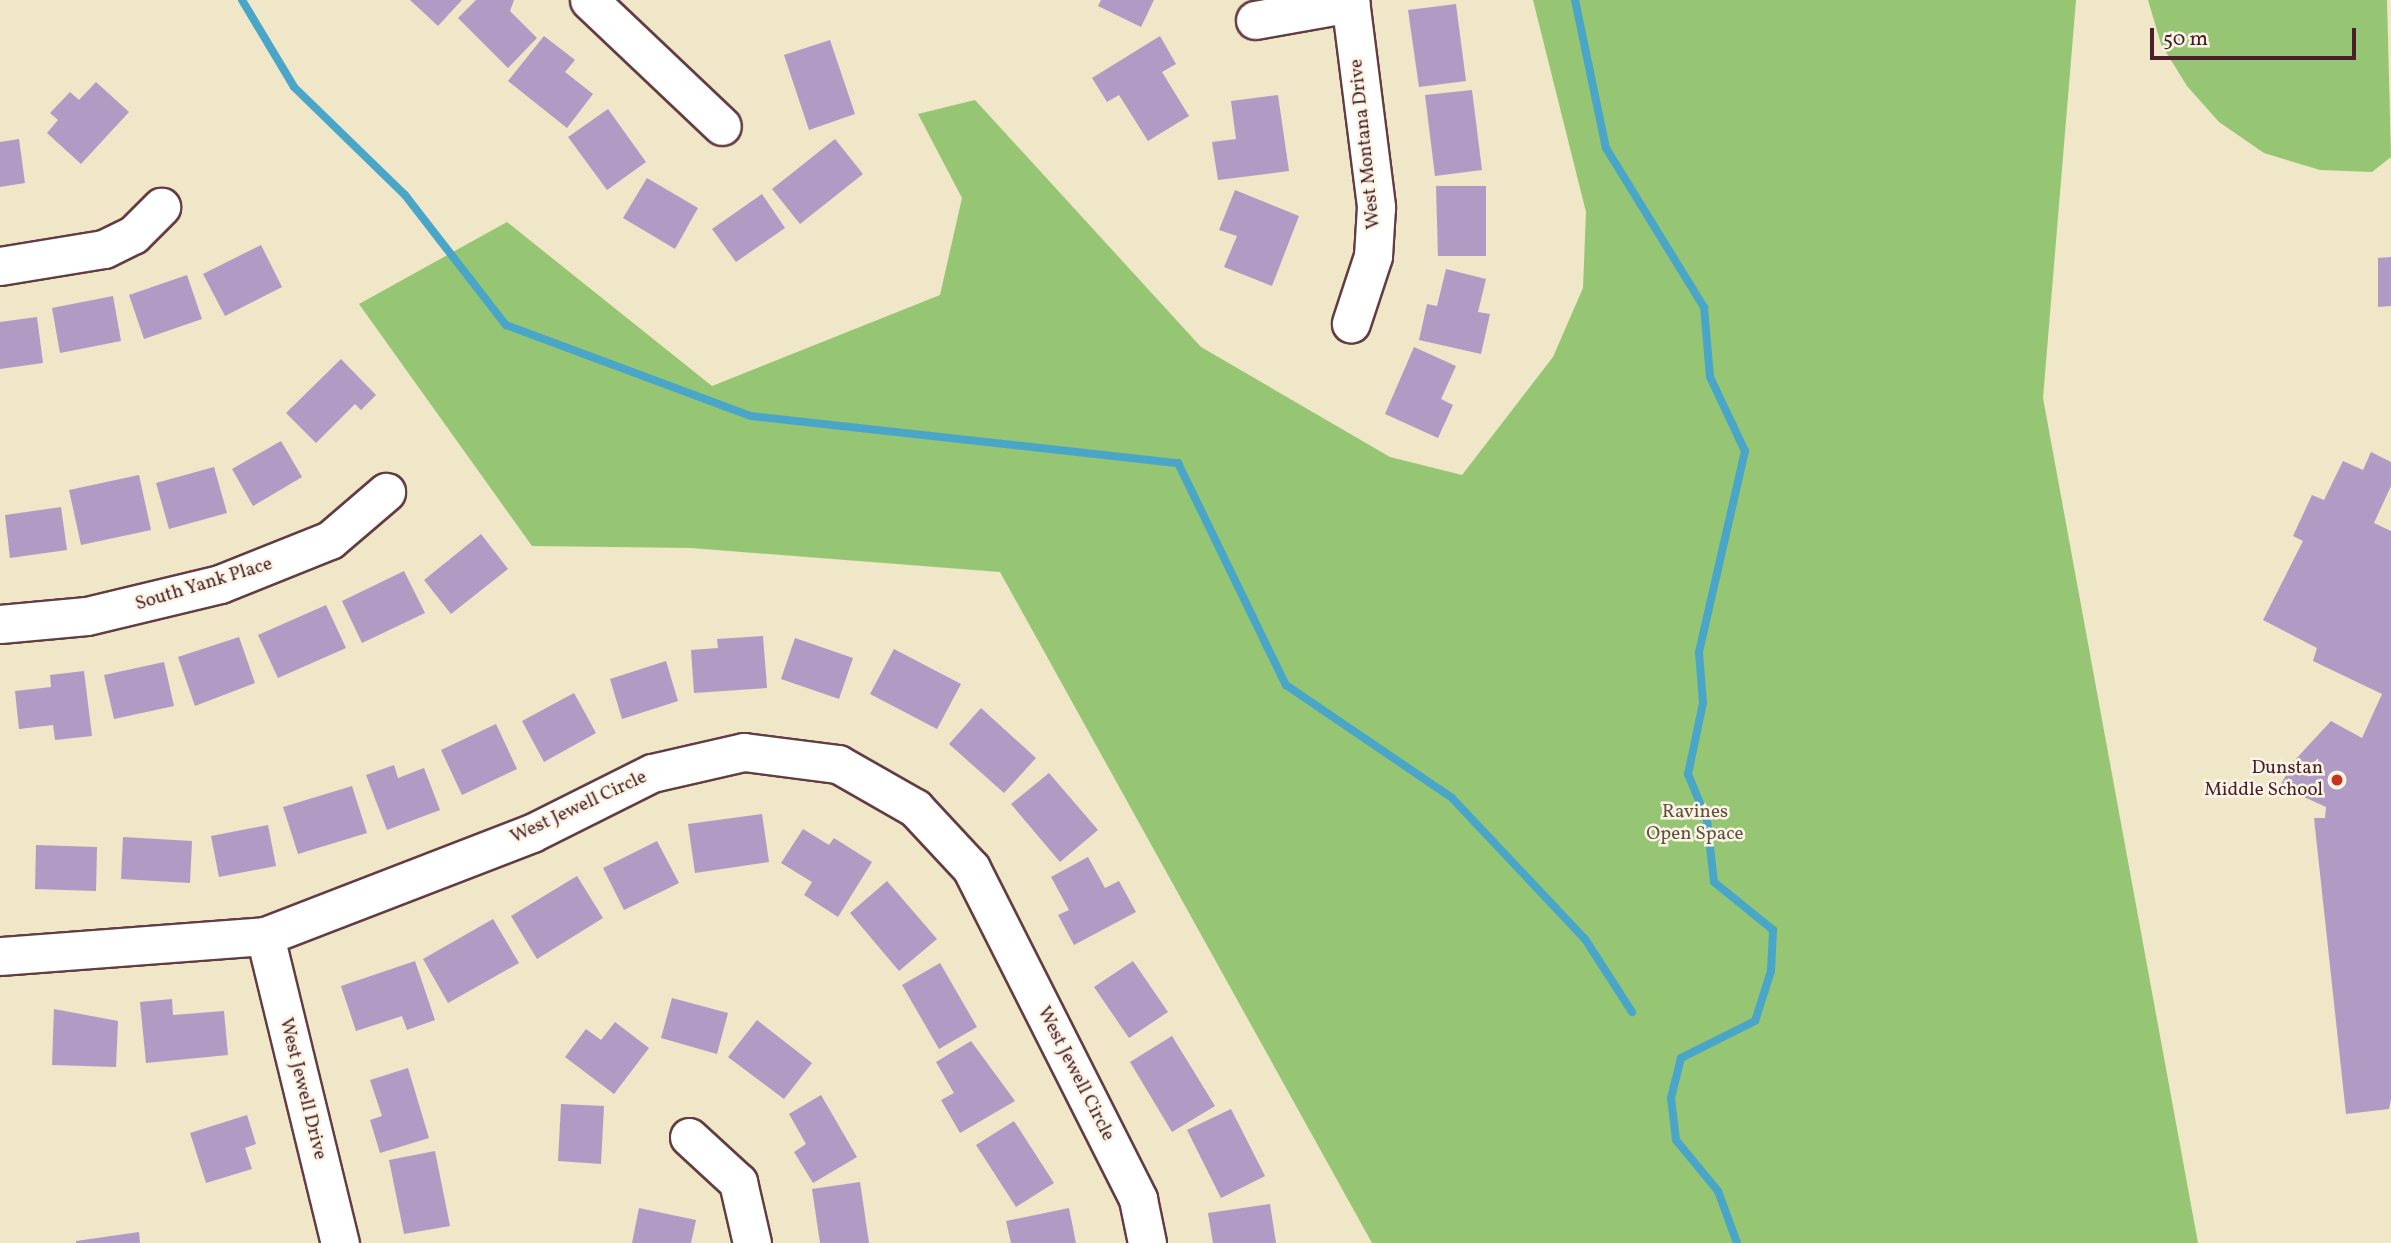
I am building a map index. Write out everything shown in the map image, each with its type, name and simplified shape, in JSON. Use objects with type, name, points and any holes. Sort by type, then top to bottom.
[{"type":"street","points":[[589,0],[722,126]]},
{"type":"street","name":"West Montana Drive","points":[[1255,20],[1350,1],[1376,207],[1373,256],[1351,323]]},
{"type":"street","points":[[0,266],[104,249],[134,235],[161,208]]},
{"type":"street","name":"South Yank Place","points":[[0,624],[120,610],[220,583],[330,540],[386,492]]},
{"type":"street","name":"West Jewell Circle","points":[[0,956],[265,936],[532,833],[652,773],[744,752],[838,764],[915,808],[971,868],[1138,1199],[1147,1243]]},
{"type":"street","name":"West Jewell Drive","points":[[265,936],[340,1243]]},
{"type":"street","points":[[689,1137],[738,1182],[752,1243]]},
{"type":"green space","name":"Ravines Open Space","points":[[1533,0],[2076,0],[2043,398],[2198,1243],[1372,1243],[1000,572],[691,548],[532,546],[359,304],[507,222],[712,386],[940,295],[962,198],[918,114],[975,100],[1201,347],[1390,457],[1462,475],[1553,357],[1583,288],[1586,212]]},
{"type":"green space","points":[[2148,0],[2387,0],[2391,157],[2372,172],[2320,170],[2264,153],[2219,122],[2187,86],[2161,44]]},
{"type":"building","points":[[410,0],[462,0],[438,26]]},
{"type":"building","points":[[476,0],[514,0],[510,11],[537,38],[508,68],[458,18]]},
{"type":"building","points":[[1101,0],[1154,0],[1141,27],[1098,6]]},
{"type":"building","points":[[1456,4],[1466,81],[1419,87],[1408,10]]},
{"type":"building","points":[[544,36],[575,60],[565,72],[593,94],[567,128],[508,81]]},
{"type":"building","points":[[1160,36],[1176,64],[1162,72],[1189,116],[1148,141],[1119,95],[1107,102],[1092,78]]},
{"type":"building","points":[[830,40],[855,114],[809,130],[784,55]]},
{"type":"building","points":[[96,82],[129,112],[81,164],[47,133],[58,120],[50,113],[70,92],[79,100]]},
{"type":"building","points":[[1472,90],[1482,170],[1435,176],[1425,95]]},
{"type":"building","points":[[1278,95],[1289,171],[1218,180],[1212,142],[1236,139],[1231,101]]},
{"type":"building","points":[[608,109],[646,162],[607,190],[568,137]]},
{"type":"building","points":[[19,139],[25,183],[0,187],[0,142]]},
{"type":"building","points":[[835,139],[863,174],[800,224],[772,189]]},
{"type":"building","points":[[647,178],[698,208],[675,249],[623,218]]},
{"type":"building","points":[[1436,186],[1486,186],[1486,256],[1438,256]]},
{"type":"building","points":[[1235,190],[1299,216],[1272,286],[1224,267],[1237,236],[1219,230]]},
{"type":"building","points":[[762,194],[785,228],[736,262],[712,229]]},
{"type":"building","points":[[261,245],[282,287],[225,316],[203,274]]},
{"type":"building","points":[[2391,257],[2391,306],[2378,307],[2378,258]]},
{"type":"building","points":[[1446,269],[1486,279],[1478,312],[1490,314],[1481,354],[1419,340],[1427,304],[1437,306]]},
{"type":"building","points":[[187,275],[202,319],[144,339],[129,295]]},
{"type":"building","points":[[113,296],[121,341],[60,353],[52,308]]},
{"type":"building","points":[[37,317],[43,363],[0,369],[0,322]]},
{"type":"building","points":[[1414,347],[1456,366],[1441,399],[1453,405],[1438,438],[1385,414]]},
{"type":"building","points":[[341,359],[376,395],[361,410],[355,404],[316,443],[286,413]]},
{"type":"building","points":[[281,441],[302,477],[253,506],[232,469]]},
{"type":"building","name":"Dunstan Middle School","points":[[2371,452],[2391,462],[2391,486],[2374,523],[2391,531],[2391,1099],[2389,1109],[2346,1114],[2314,818],[2325,818],[2326,807],[2280,786],[2294,761],[2331,721],[2362,738],[2382,694],[2313,661],[2317,648],[2263,620],[2303,541],[2293,536],[2312,495],[2324,500],[2343,461],[2363,470]]},
{"type":"building","points":[[214,467],[227,513],[169,529],[156,483]]},
{"type":"building","points":[[139,475],[151,530],[81,545],[69,490]]},
{"type":"building","points":[[61,507],[67,550],[10,558],[5,515]]},
{"type":"building","points":[[481,534],[508,569],[451,614],[424,580]]},
{"type":"building","points":[[404,571],[425,613],[362,643],[342,601]]},
{"type":"building","points":[[326,605],[346,648],[278,678],[258,635]]},
{"type":"building","points":[[763,636],[767,688],[694,693],[691,650],[718,648],[717,639]]},
{"type":"building","points":[[239,637],[255,683],[195,706],[178,657]]},
{"type":"building","points":[[795,638],[853,658],[839,699],[781,679]]},
{"type":"building","points":[[894,649],[961,684],[937,729],[870,694]]},
{"type":"building","points":[[666,661],[678,701],[622,719],[610,679]]},
{"type":"building","points":[[164,662],[174,706],[114,719],[104,675]]},
{"type":"building","points":[[84,671],[92,736],[55,740],[53,725],[19,729],[15,691],[51,687],[50,675]]},
{"type":"building","points":[[574,693],[596,733],[544,762],[522,721]]},
{"type":"building","points":[[981,708],[1036,758],[1004,793],[949,744]]},
{"type":"building","points":[[496,724],[517,769],[462,795],[441,750]]},
{"type":"building","points":[[394,765],[398,778],[424,768],[440,810],[387,830],[366,775]]},
{"type":"building","points":[[1049,773],[1098,830],[1060,862],[1011,804]]},
{"type":"building","points":[[352,786],[367,833],[298,854],[283,807]]},
{"type":"building","points":[[762,814],[769,862],[695,873],[688,824]]},
{"type":"building","points":[[268,825],[276,866],[219,877],[211,836]]},
{"type":"building","points":[[803,829],[829,845],[834,838],[872,862],[838,917],[804,895],[812,882],[781,863]]},
{"type":"building","points":[[123,837],[192,841],[190,883],[121,879]]},
{"type":"building","points":[[657,841],[679,883],[624,910],[603,868]]},
{"type":"building","points":[[36,845],[97,847],[96,891],[35,889]]},
{"type":"building","points":[[1088,857],[1105,888],[1119,881],[1136,912],[1074,945],[1058,915],[1069,910],[1051,877]]},
{"type":"building","points":[[577,876],[603,918],[537,959],[511,916]]},
{"type":"building","points":[[887,881],[937,939],[899,971],[850,913]]},
{"type":"building","points":[[493,919],[519,963],[448,1003],[423,959]]},
{"type":"building","points":[[415,961],[435,1020],[407,1030],[402,1016],[356,1031],[341,986]]},
{"type":"building","points":[[1133,961],[1168,1012],[1129,1038],[1094,987]]},
{"type":"building","points":[[940,963],[977,1027],[939,1049],[902,985]]},
{"type":"building","points":[[672,998],[728,1013],[717,1054],[661,1038]]},
{"type":"building","points":[[172,999],[173,1015],[224,1011],[228,1055],[146,1063],[140,1002]]},
{"type":"building","points":[[54,1009],[118,1021],[116,1067],[52,1065]]},
{"type":"building","points":[[757,1020],[812,1063],[784,1099],[728,1057]]},
{"type":"building","points":[[615,1022],[649,1048],[614,1094],[565,1057],[586,1029],[601,1040]]},
{"type":"building","points":[[1172,1036],[1215,1106],[1172,1132],[1130,1062]]},
{"type":"building","points":[[971,1041],[1015,1101],[960,1133],[941,1100],[954,1093],[936,1062]]},
{"type":"building","points":[[408,1068],[429,1138],[380,1153],[370,1120],[382,1116],[370,1080]]},
{"type":"building","points":[[821,1095],[857,1157],[813,1183],[794,1152],[806,1144],[789,1114]]},
{"type":"building","points":[[561,1104],[604,1106],[601,1164],[558,1161]]},
{"type":"building","points":[[1231,1109],[1265,1176],[1221,1198],[1187,1130]]},
{"type":"building","points":[[247,1115],[256,1144],[245,1148],[252,1169],[206,1183],[190,1133]]},
{"type":"building","points":[[1014,1121],[1054,1183],[1016,1207],[976,1145]]},
{"type":"building","points":[[435,1151],[450,1226],[404,1234],[389,1160]]},
{"type":"building","points":[[860,1182],[869,1243],[820,1243],[812,1189]]},
{"type":"building","points":[[1270,1204],[1276,1243],[1213,1243],[1208,1213]]},
{"type":"building","points":[[639,1208],[696,1220],[691,1243],[632,1243]]},
{"type":"building","points":[[1069,1208],[1076,1243],[1011,1243],[1006,1221]]},
{"type":"building","points":[[139,1232],[140,1243],[76,1243],[76,1241]]},
{"type":"waterway","points":[[242,0],[294,87],[405,195],[506,325],[751,416],[1178,463],[1286,685],[1452,798],[1585,939],[1632,1012]]},
{"type":"waterway","points":[[1575,0],[1606,148],[1704,307],[1710,377],[1745,451],[1699,652],[1703,703],[1688,774],[1707,820],[1714,882],[1773,930],[1771,971],[1755,1021],[1681,1058],[1671,1098],[1676,1140],[1718,1191],[1737,1243]]},
{"type":"place","name":"Dunstan Middle School","points":[[2337,780]]}]
